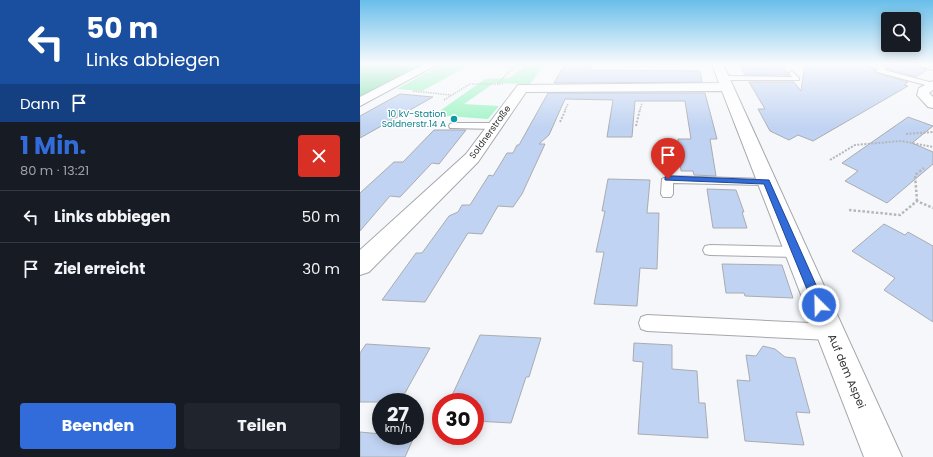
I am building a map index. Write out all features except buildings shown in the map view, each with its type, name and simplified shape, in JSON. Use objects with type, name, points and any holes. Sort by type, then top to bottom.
[{"type":"street","points":[[360,102],[392,85]]},
{"type":"street","name":"Soldnerstraße","points":[[360,265],[472,158],[522,88],[645,88],[665,85]]},
{"type":"street","name":"Auf dem Aspei","points":[[729,85],[767,182],[883,457]]},
{"type":"street","points":[[932,85],[923,91],[923,95],[933,104]]},
{"type":"lane","points":[[453,126],[495,126]]},
{"type":"lane","points":[[667,194],[668,179],[767,182]]},
{"type":"lane","points":[[710,250],[797,252]]},
{"type":"lane","points":[[648,323],[830,332]]},
{"type":"path","points":[[444,100],[468,85]]},
{"type":"path","points":[[636,126],[645,88]]},
{"type":"path","points":[[406,91],[452,95]]},
{"type":"path","points":[[906,134],[933,132]]},
{"type":"path","points":[[830,160],[855,145],[901,141],[933,148]]},
{"type":"path","points":[[917,201],[915,176],[924,168]]},
{"type":"path","points":[[917,201],[933,208]]},
{"type":"path","points":[[849,210],[900,215],[917,201]]},
{"type":"green space","points":[[360,85],[385,85],[360,98]]},
{"type":"green space","points":[[404,85],[433,85],[422,91],[397,89]]},
{"type":"green space","points":[[476,85],[491,85],[464,104],[499,106],[488,119],[434,115]]},
{"type":"place","name":"10 kV-Station Soldnerstr.14 A","points":[[454,119]]},
{"type":"route","points":[[668,179],[767,182],[819,305]]}]
